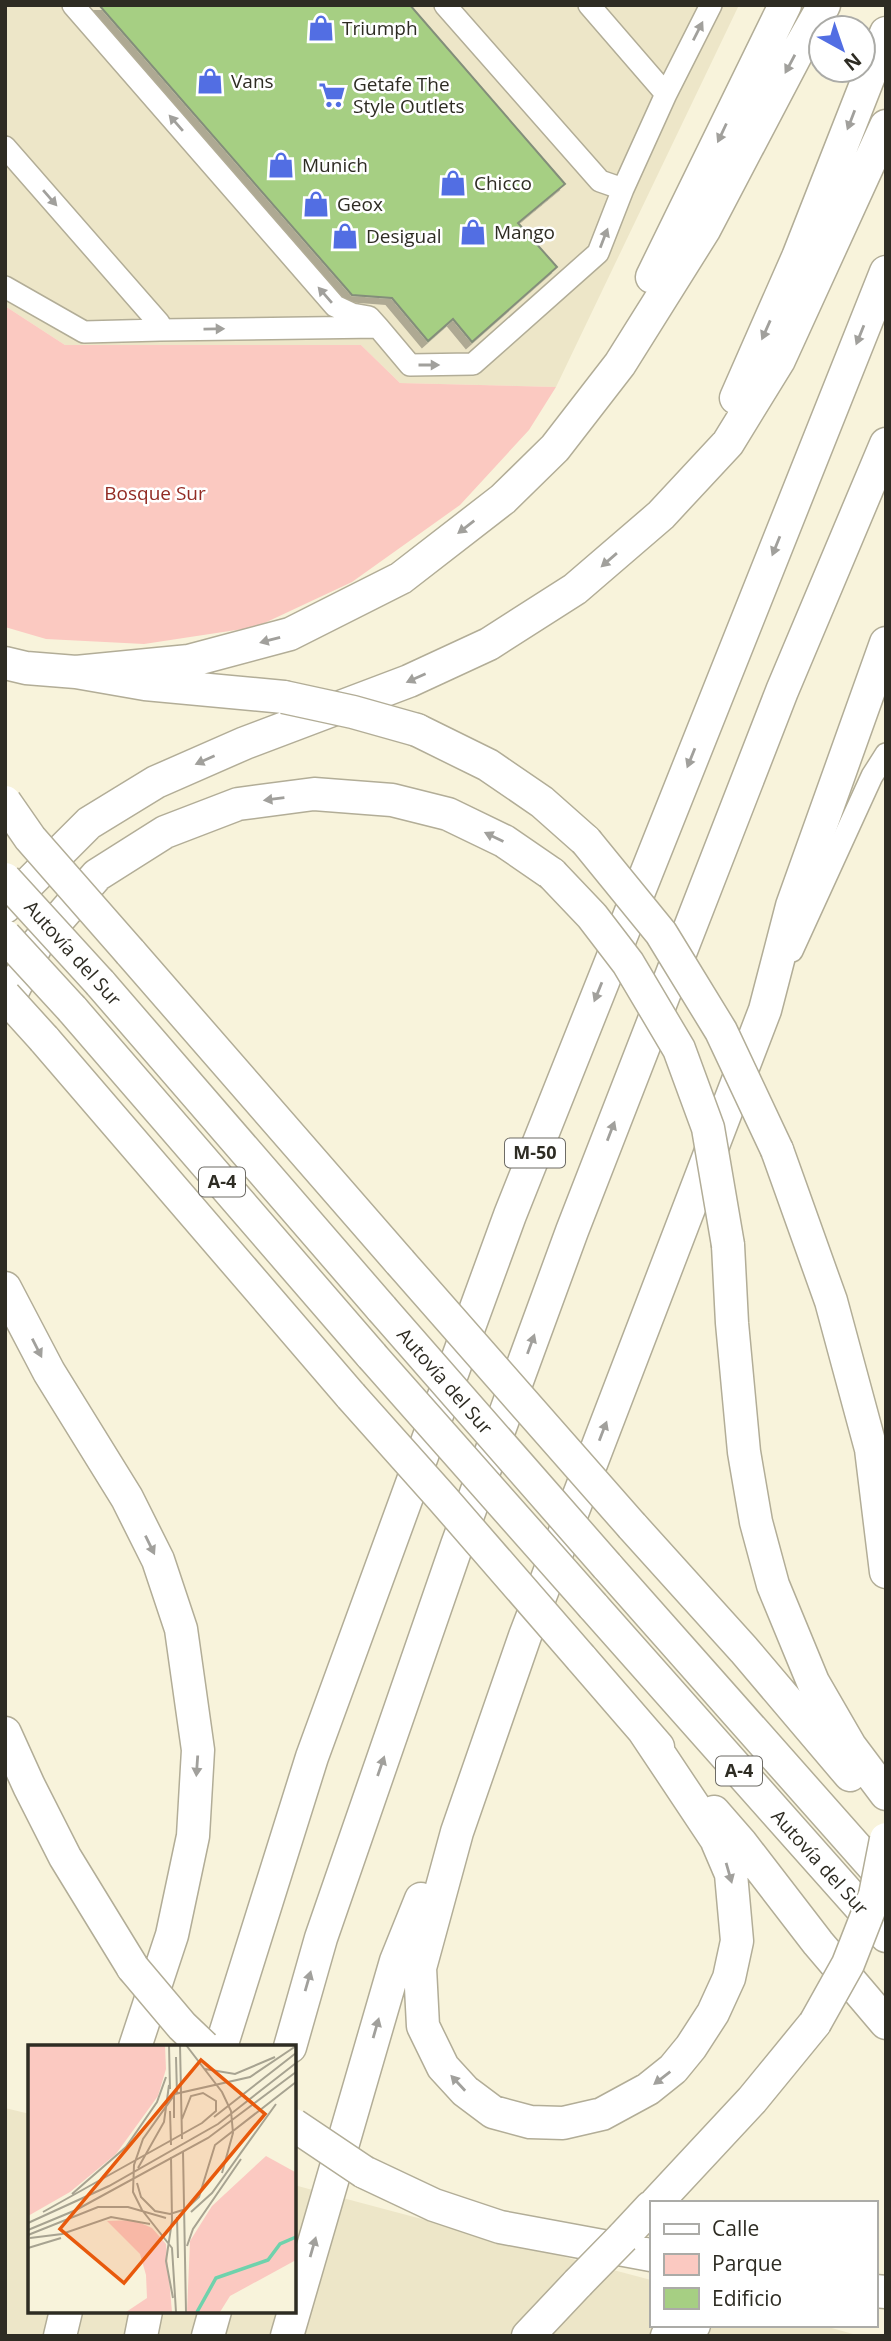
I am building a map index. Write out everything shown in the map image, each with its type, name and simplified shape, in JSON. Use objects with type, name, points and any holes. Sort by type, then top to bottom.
[{"type":"highway","points":[[503,499],[606,351],[660,264],[785,5]]},
{"type":"highway","points":[[76,672],[189,661],[290,635],[401,578],[503,499],[555,448],[620,364],[704,230],[824,5]]},
{"type":"highway","points":[[661,514],[731,410],[798,257],[886,33]]},
{"type":"highway","points":[[5,907],[89,822],[156,782],[245,743],[409,681],[489,644],[576,589],[661,514],[728,443],[779,360],[886,126]]},
{"type":"highway","name":"M-50","points":[[222,2045],[312,1757],[510,1215],[886,272]]},
{"type":"highway","points":[[291,2045],[321,1938],[457,1545],[572,1231],[782,691],[886,444]]},
{"type":"highway","points":[[296,2305],[396,1961],[525,1636],[765,1010],[792,906],[886,643]]},
{"type":"highway","points":[[5,663],[145,684],[284,697],[417,730],[488,765],[542,802],[586,841],[661,933],[721,1031],[777,1150],[831,1301],[871,1449],[886,1572]]},
{"type":"highway","points":[[5,1006],[37,944],[97,875],[166,832],[238,804],[314,794],[392,800],[448,814],[504,841],[552,873],[592,916],[628,963],[679,1049],[708,1128],[728,1245],[744,1452],[756,1522],[773,1585],[813,1682],[850,1746],[886,1794]]},
{"type":"highway","points":[[5,802],[30,838],[400,1262],[744,1650],[886,1816]]},
{"type":"highway","name":"Autovía del Sur","points":[[5,879],[100,983],[607,1566],[886,1881]]},
{"type":"highway","name":"Autovía del Sur","points":[[5,936],[72,1009],[372,1356],[886,1936]]},
{"type":"highway","points":[[5,996],[741,1843],[818,1944],[886,2023]]},
{"type":"highway","points":[[5,1287],[49,1372],[127,1498],[158,1560],[181,1629],[198,1750],[193,1836],[172,1935],[136,2045]]},
{"type":"highway","points":[[525,1636],[457,1832],[420,1968],[423,2026],[443,2067],[465,2091],[493,2112],[530,2122],[563,2123],[602,2114],[648,2089],[673,2070],[691,2047],[713,2013],[729,1978],[737,1941],[731,1874],[716,1839],[644,1731]]},
{"type":"highway","points":[[5,1733],[65,1857],[133,1968],[202,2045]]},
{"type":"highway","points":[[658,2201],[752,2101],[815,2023],[848,1964],[875,1895],[886,1839]]},
{"type":"highway","points":[[296,2126],[364,2172],[434,2205],[500,2228],[650,2255]]},
{"type":"highway","points":[[528,2336],[650,2208]]},
{"type":"highway","points":[[60,2336],[66,2313]]},
{"type":"highway","points":[[141,2336],[146,2313]]},
{"type":"highway","points":[[208,2336],[214,2313]]},
{"type":"highway","points":[[287,2336],[294,2313]]},
{"type":"highway","points":[[667,2336],[689,2327]]},
{"type":"lane","points":[[73,5],[335,306],[352,314],[369,317],[410,365],[473,364],[598,253],[623,189],[666,94],[712,5]]},
{"type":"lane","points":[[445,5],[600,181],[623,189]]},
{"type":"lane","points":[[589,5],[666,94]]},
{"type":"lane","points":[[5,147],[159,323],[160,330]]},
{"type":"lane","points":[[5,287],[84,332],[378,327]]},
{"type":"lane","points":[[765,1010],[872,776],[886,754]]},
{"type":"shaded area","points":[[5,5],[739,5],[556,387],[400,383],[361,345],[65,345],[5,306]]},
{"type":"shaded area","points":[[5,2108],[28,2114],[28,2313],[296,2313],[296,2186],[650,2280],[650,2327],[828,2327],[860,2336],[5,2336]]},
{"type":"green space","name":"Bosque Sur","points":[[5,306],[65,345],[361,345],[400,383],[556,387],[529,430],[460,505],[352,582],[256,627],[144,644],[46,639],[5,627]]},
{"type":"building","name":"Getafe The Style Outlets","points":[[99,5],[410,5],[565,184],[518,223],[557,267],[472,342],[453,319],[428,341],[392,298],[352,295]]},
{"type":"place","name":"Triumph","points":[[321,28]]},
{"type":"place","name":"Vans","points":[[210,81]]},
{"type":"place","name":"Getafe The Style Outlets","points":[[332,95]]},
{"type":"place","name":"Munich","points":[[281,165]]},
{"type":"place","name":"Chicco","points":[[453,183]]},
{"type":"place","name":"Geox","points":[[316,204]]},
{"type":"place","name":"Mango","points":[[473,232]]},
{"type":"place","name":"Desigual","points":[[345,236]]}]
